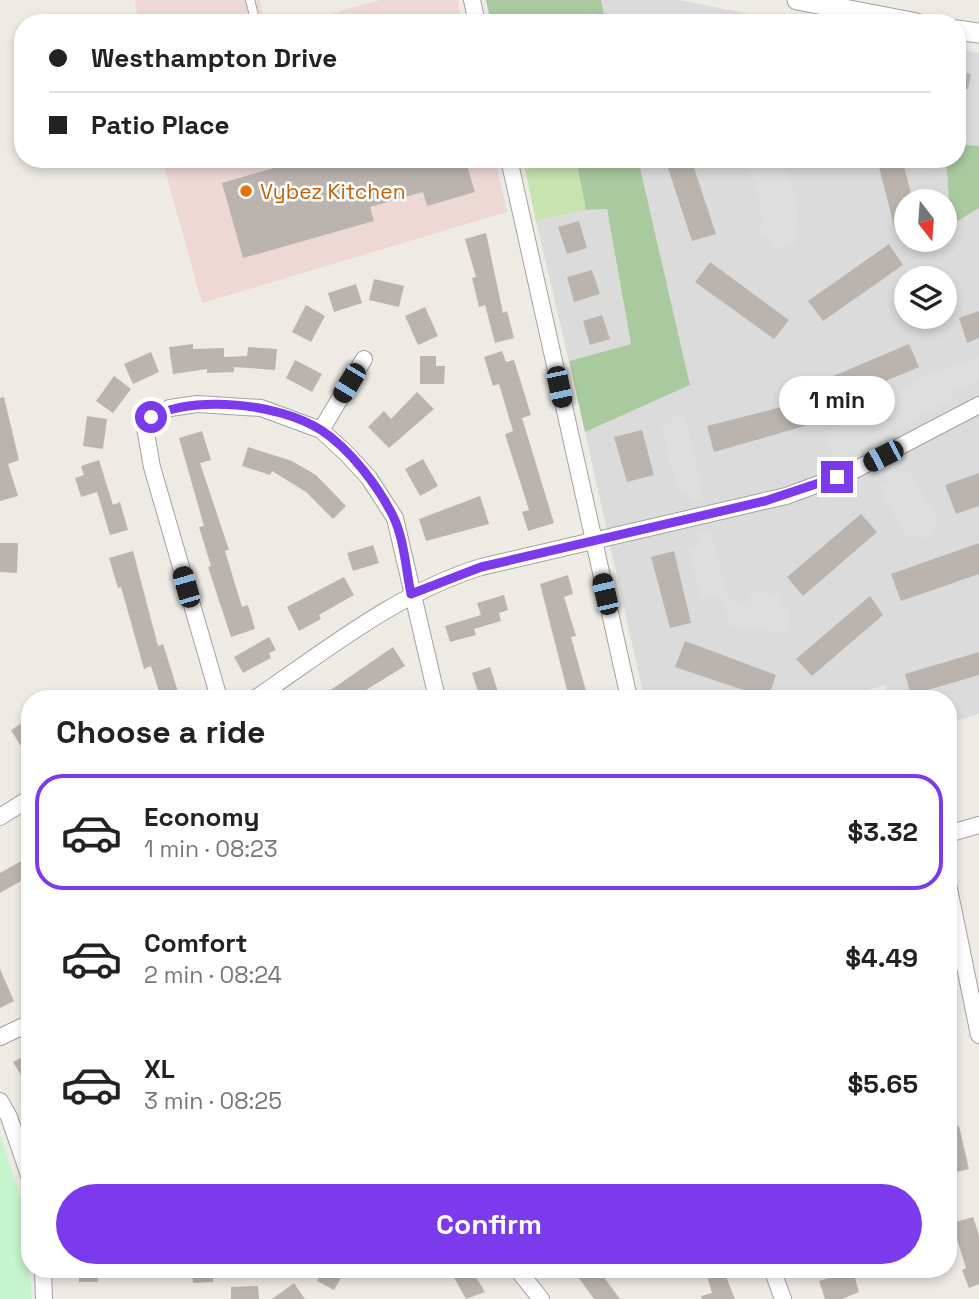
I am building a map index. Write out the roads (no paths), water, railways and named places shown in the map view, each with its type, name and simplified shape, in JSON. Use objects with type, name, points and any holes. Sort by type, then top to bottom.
[{"type":"street","points":[[797,0],[871,14]]},
{"type":"street","points":[[511,168],[627,690]]},
{"type":"street","points":[[321,430],[364,359]]},
{"type":"street","points":[[217,690],[152,467],[145,428],[151,417],[170,408],[226,405],[261,408],[321,430],[369,478],[395,518],[436,690]]},
{"type":"street","points":[[268,690],[411,594],[481,567],[774,499],[824,483],[979,405]]},
{"type":"street","points":[[0,817],[21,804]]},
{"type":"street","points":[[957,831],[979,825]]},
{"type":"street","points":[[957,928],[979,1035]]},
{"type":"street","points":[[0,1038],[21,1028]]},
{"type":"street","points":[[0,1101],[9,1117],[21,1152]]},
{"type":"street","points":[[43,1278],[44,1299]]},
{"type":"street","points":[[524,1278],[541,1299]]},
{"type":"street","points":[[775,1278],[783,1299]]},
{"type":"place","name":"Vybez Kitchen","points":[[246,191]]}]
